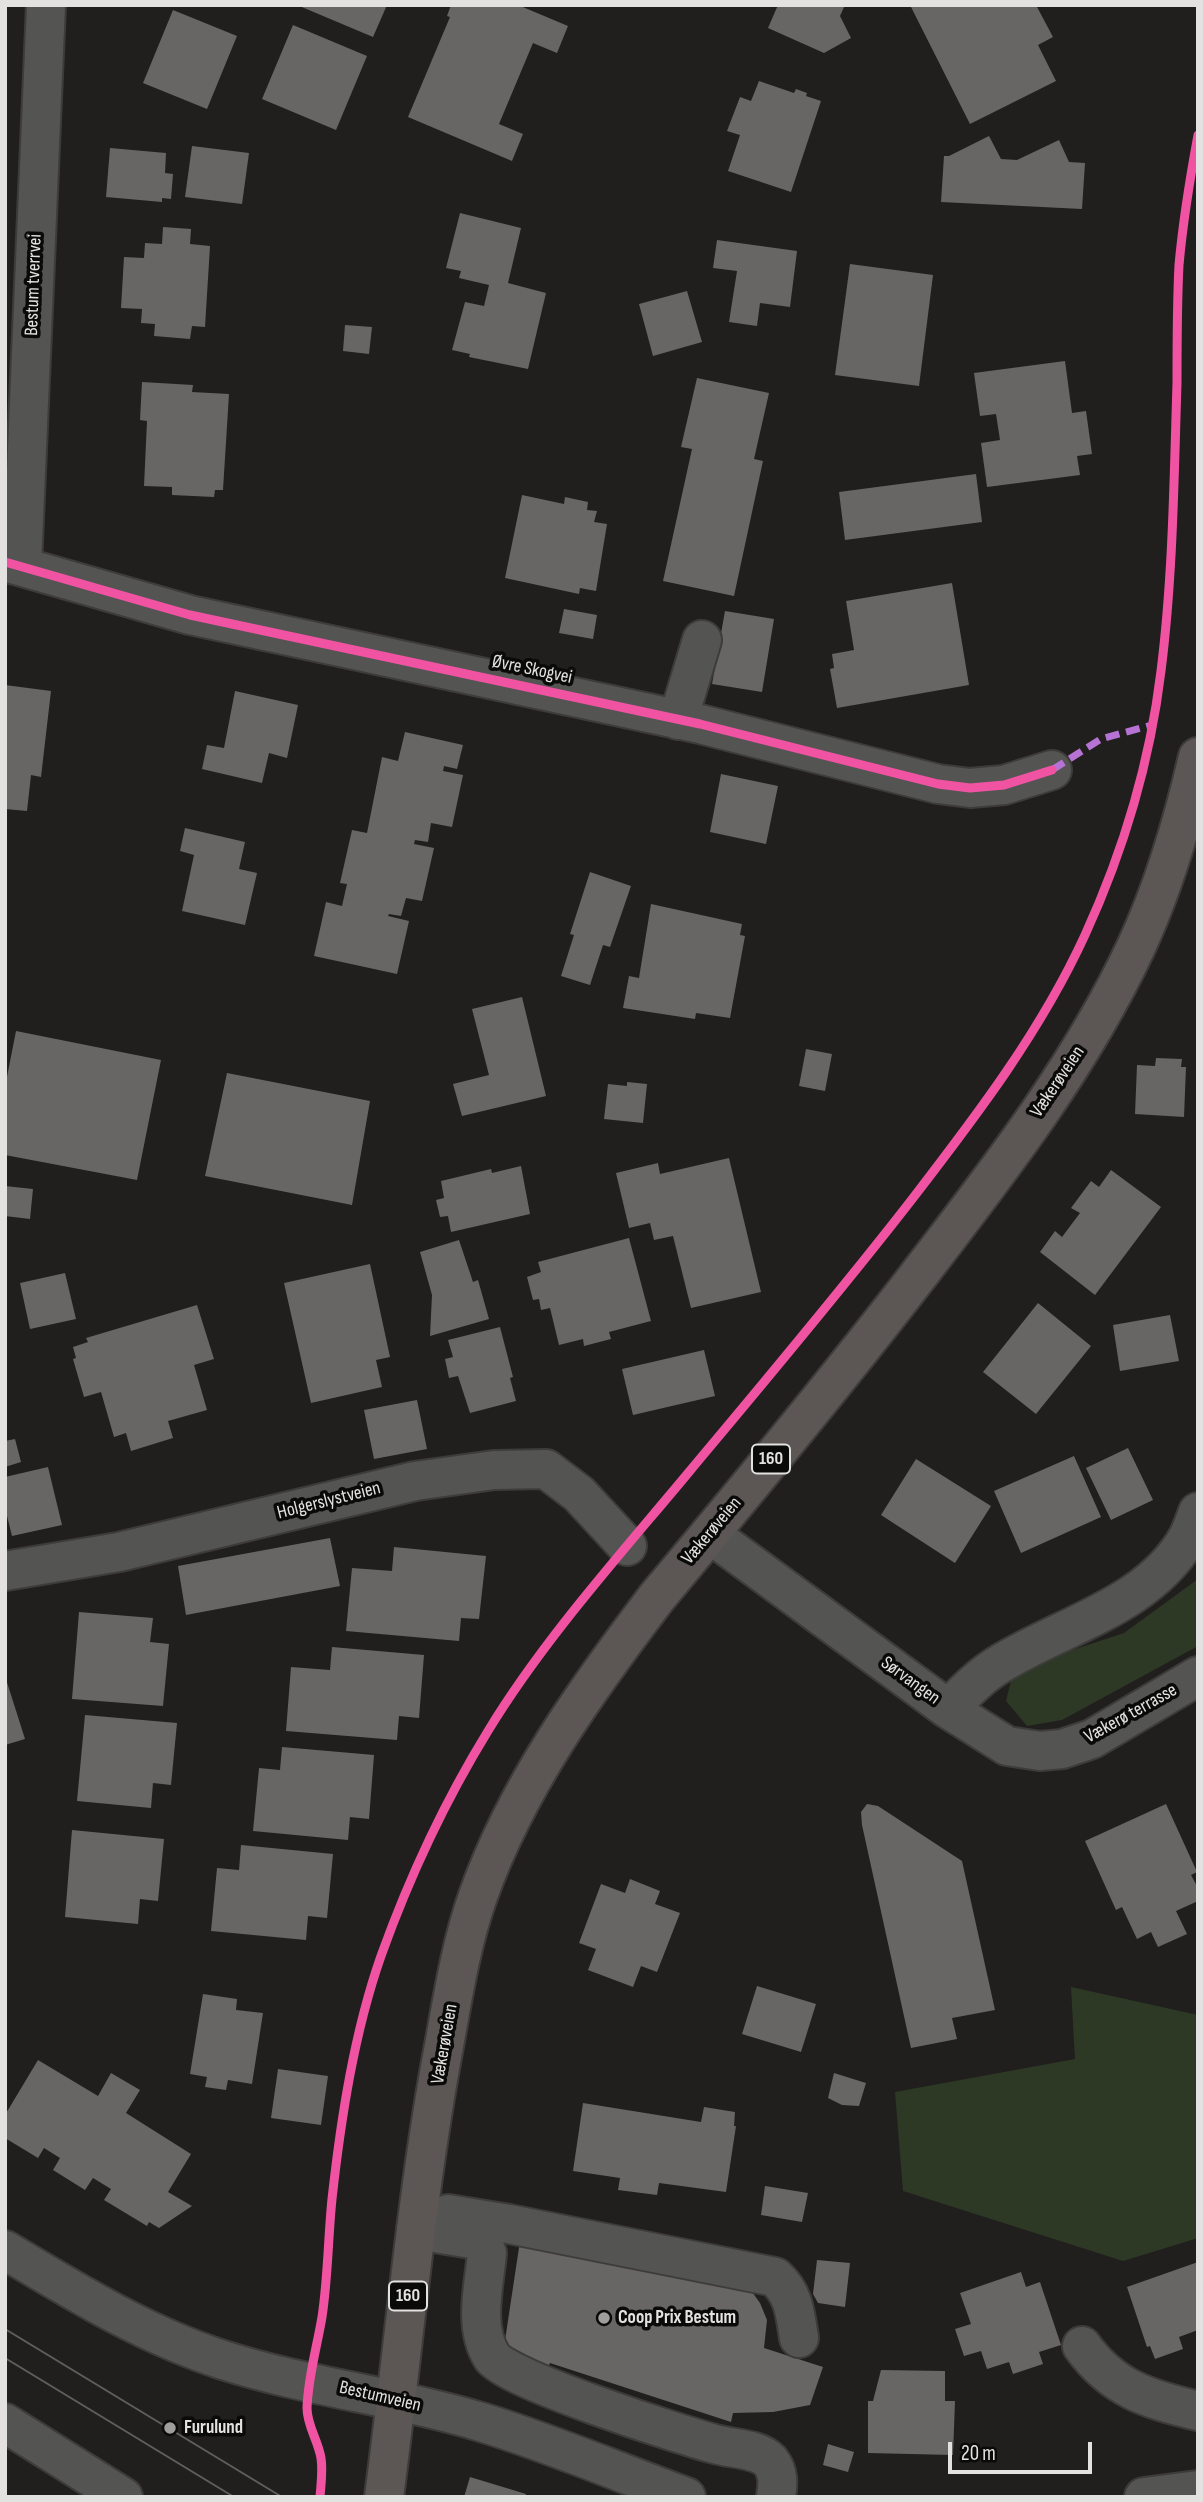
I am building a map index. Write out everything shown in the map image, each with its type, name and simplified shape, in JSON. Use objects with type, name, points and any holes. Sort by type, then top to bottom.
[{"type":"main road","name":"Vækerøveien","points":[[384,2497],[438,2079],[474,1909],[492,1862],[523,1797],[568,1720],[650,1606],[880,1325],[972,1205],[1057,1085],[1122,976],[1156,901],[1174,849],[1198,757]]},
{"type":"street","name":"Bestum tverrvei","points":[[14,564],[46,5]]},
{"type":"street","name":"Øvre Skogvei","points":[[14,564],[190,615],[678,720],[938,784],[971,788],[1004,785],[1052,770]]},
{"type":"street","points":[[678,720],[702,640]]},
{"type":"street","name":"Holgerslystveien","points":[[5,1571],[119,1552],[415,1481],[495,1470],[546,1469],[579,1494],[627,1546]]},
{"type":"street","name":"Sørvangen","points":[[710,1534],[948,1709],[977,1680],[999,1664],[1102,1613],[1139,1589],[1170,1561],[1189,1536],[1198,1511]]},
{"type":"street","name":"Vækerø terrasse","points":[[948,1709],[1007,1745],[1032,1750],[1062,1749],[1092,1740],[1198,1676]]},
{"type":"street","points":[[418,2220],[509,2224],[775,2277],[786,2287],[794,2303],[799,2338]]},
{"type":"street","points":[[418,2220],[483,2244],[487,2253],[481,2323],[493,2359],[512,2372],[613,2411],[717,2445],[765,2457],[772,2463],[778,2478],[776,2497]]},
{"type":"street","name":"Bestumveien","points":[[5,2250],[88,2300],[193,2350],[254,2369],[397,2400],[483,2423],[686,2497]]},
{"type":"street","points":[[1082,2346],[1096,2365],[1119,2384],[1152,2400],[1198,2411]]},
{"type":"street","points":[[5,2423],[123,2497]]},
{"type":"street","points":[[1144,2497],[1198,2490]]},
{"type":"green space","points":[[1198,1579],[1198,1646],[1062,1720],[1027,1726],[1006,1701],[1011,1681],[1021,1667],[1124,1633]]},
{"type":"green space","points":[[1071,1987],[1198,2015],[1198,2238],[1123,2261],[903,2191],[895,2092],[1075,2059]]},
{"type":"building","points":[[297,5],[387,5],[373,37]]},
{"type":"building","points":[[451,5],[518,5],[568,26],[557,53],[533,43],[499,124],[523,134],[512,161],[408,117],[450,17],[447,16]]},
{"type":"building","points":[[778,5],[845,5],[840,16],[851,38],[824,53],[768,28]]},
{"type":"building","points":[[910,5],[1036,5],[1053,37],[1038,45],[1056,81],[970,124]]},
{"type":"building","points":[[173,10],[237,36],[207,109],[143,83]]},
{"type":"building","points":[[293,25],[367,56],[336,130],[262,99]]},
{"type":"building","points":[[759,81],[794,93],[796,89],[821,101],[791,192],[728,171],[740,135],[727,131],[740,97],[751,101]]},
{"type":"building","points":[[989,136],[1001,159],[1017,160],[1059,140],[1069,162],[1085,163],[1082,209],[941,202],[944,156]]},
{"type":"building","points":[[192,146],[249,153],[242,204],[185,197]]},
{"type":"building","points":[[110,148],[166,153],[165,173],[173,174],[171,199],[162,198],[162,202],[106,197]]},
{"type":"building","points":[[460,213],[521,228],[508,283],[546,293],[528,369],[469,357],[470,354],[452,350],[465,302],[484,306],[489,285],[459,278],[461,271],[446,268]]},
{"type":"building","points":[[163,227],[191,229],[190,244],[210,246],[205,327],[192,326],[190,339],[154,336],[155,324],[141,323],[142,309],[121,308],[124,257],[144,258],[145,243],[162,244]]},
{"type":"building","points":[[717,240],[797,251],[790,307],[760,303],[757,326],[729,322],[737,271],[713,268]]},
{"type":"building","points":[[850,264],[933,275],[919,386],[835,375]]},
{"type":"building","points":[[687,291],[702,342],[653,356],[639,304]]},
{"type":"building","points":[[345,325],[372,327],[369,354],[343,351]]},
{"type":"building","points":[[1065,361],[1072,413],[1086,411],[1092,454],[1077,456],[1080,475],[987,487],[981,443],[1000,440],[996,414],[980,416],[974,373]]},
{"type":"building","points":[[697,378],[769,393],[754,459],[763,461],[734,596],[663,581],[692,449],[681,447]]},
{"type":"building","points":[[142,382],[193,385],[192,392],[229,394],[223,490],[215,490],[214,497],[172,495],[172,487],[144,486],[147,421],[140,420]]},
{"type":"building","points":[[976,474],[982,522],[845,540],[839,492]]},
{"type":"building","points":[[522,495],[564,504],[565,497],[588,502],[587,510],[597,511],[594,522],[607,524],[596,591],[580,588],[579,594],[505,578]]},
{"type":"building","points":[[952,583],[969,685],[837,708],[830,669],[834,668],[832,654],[854,650],[846,601]]},
{"type":"building","points":[[564,609],[597,615],[593,639],[559,633]]},
{"type":"building","points":[[725,611],[774,619],[762,692],[712,684]]},
{"type":"building","points":[[5,685],[51,691],[41,777],[31,775],[27,811],[5,809]]},
{"type":"building","points":[[235,691],[298,705],[287,758],[269,753],[262,783],[202,769],[207,745],[224,748]]},
{"type":"building","points":[[405,732],[463,745],[457,769],[444,766],[443,771],[463,775],[452,827],[431,823],[428,842],[415,840],[414,844],[434,848],[422,901],[406,898],[401,916],[388,916],[409,921],[397,974],[314,956],[326,902],[342,906],[347,884],[340,883],[352,830],[367,833],[382,757],[398,761]]},
{"type":"building","points":[[721,774],[778,786],[766,844],[710,832]]},
{"type":"building","points":[[185,828],[245,842],[239,869],[257,873],[245,925],[182,911],[194,855],[180,851]]},
{"type":"building","points":[[590,872],[631,886],[610,947],[603,945],[590,985],[561,976],[574,935],[570,934]]},
{"type":"building","points":[[651,904],[742,924],[740,935],[745,936],[730,1018],[696,1013],[695,1019],[623,1008],[629,976],[639,978]]},
{"type":"building","points":[[522,997],[546,1096],[462,1116],[453,1084],[489,1075],[472,1009]]},
{"type":"building","points":[[16,1031],[161,1060],[137,1180],[5,1155],[5,1087]]},
{"type":"building","points":[[806,1049],[832,1054],[825,1091],[799,1086]]},
{"type":"building","points":[[1156,1058],[1182,1059],[1181,1067],[1186,1067],[1184,1117],[1135,1114],[1137,1065],[1155,1066]]},
{"type":"building","points":[[227,1073],[370,1101],[352,1205],[205,1176]]},
{"type":"building","points":[[627,1082],[647,1084],[643,1123],[604,1119],[608,1084],[627,1086]]},
{"type":"building","points":[[729,1158],[761,1292],[691,1308],[673,1236],[654,1240],[650,1223],[629,1228],[616,1173],[658,1163],[660,1174]]},
{"type":"building","points":[[521,1166],[530,1214],[451,1232],[448,1216],[440,1217],[436,1200],[444,1198],[441,1181],[491,1169],[492,1173]]},
{"type":"building","points":[[1111,1170],[1161,1207],[1095,1295],[1040,1252],[1055,1231],[1062,1237],[1080,1213],[1071,1208],[1091,1181],[1099,1187]]},
{"type":"building","points":[[5,1186],[33,1189],[30,1219],[5,1216]]},
{"type":"building","points":[[629,1238],[651,1321],[609,1332],[611,1339],[584,1346],[583,1339],[559,1345],[550,1308],[541,1310],[539,1299],[533,1300],[527,1277],[541,1272],[538,1262]]},
{"type":"building","points":[[459,1240],[473,1282],[478,1280],[489,1319],[430,1336],[432,1295],[420,1252]]},
{"type":"building","points":[[370,1264],[390,1357],[376,1360],[382,1387],[311,1403],[284,1283]]},
{"type":"building","points":[[65,1273],[76,1319],[30,1329],[20,1283]]},
{"type":"building","points":[[1038,1303],[1091,1346],[1036,1414],[983,1372]]},
{"type":"building","points":[[197,1305],[214,1359],[194,1365],[207,1410],[168,1421],[173,1438],[131,1451],[126,1433],[114,1437],[101,1392],[84,1397],[73,1359],[76,1358],[73,1347],[88,1342],[86,1338]]},
{"type":"building","points":[[1170,1315],[1179,1361],[1120,1371],[1113,1325]]},
{"type":"building","points":[[500,1327],[513,1377],[510,1378],[516,1401],[470,1413],[458,1376],[449,1378],[445,1359],[453,1357],[448,1340]]},
{"type":"building","points":[[704,1350],[715,1396],[633,1415],[622,1369]]},
{"type":"building","points":[[417,1400],[427,1449],[374,1459],[364,1410]]},
{"type":"building","points":[[15,1439],[21,1462],[5,1467],[5,1441]]},
{"type":"building","points":[[1128,1448],[1153,1500],[1111,1520],[1086,1468]]},
{"type":"building","points":[[1074,1456],[1101,1517],[1021,1553],[994,1491]]},
{"type":"building","points":[[916,1459],[991,1506],[955,1563],[881,1515]]},
{"type":"building","points":[[48,1467],[62,1525],[12,1536],[5,1508],[5,1477]]},
{"type":"building","points":[[330,1538],[340,1586],[186,1615],[178,1566]]},
{"type":"building","points":[[394,1547],[486,1556],[479,1619],[461,1618],[459,1641],[346,1631],[352,1568],[392,1571]]},
{"type":"building","points":[[79,1612],[153,1618],[150,1642],[169,1644],[163,1706],[72,1699]]},
{"type":"building","points":[[332,1647],[424,1655],[419,1718],[399,1716],[397,1740],[286,1731],[291,1667],[330,1670]]},
{"type":"building","points":[[5,1676],[25,1739],[5,1745]]},
{"type":"building","points":[[85,1715],[177,1723],[171,1785],[153,1783],[151,1808],[77,1801]]},
{"type":"building","points":[[282,1747],[374,1755],[369,1819],[350,1817],[348,1840],[253,1831],[259,1768],[280,1770]]},
{"type":"building","points":[[867,1804],[878,1806],[962,1861],[995,2010],[952,2018],[957,2039],[911,2048],[862,1825],[861,1812]]},
{"type":"building","points":[[1166,1804],[1197,1872],[1191,1875],[1198,1888],[1198,1901],[1176,1911],[1187,1934],[1158,1947],[1151,1932],[1137,1939],[1122,1907],[1116,1910],[1085,1841]]},
{"type":"building","points":[[72,1830],[164,1839],[158,1901],[140,1899],[138,1924],[65,1917]]},
{"type":"building","points":[[241,1845],[333,1854],[327,1918],[308,1916],[306,1940],[211,1931],[217,1868],[239,1870]]},
{"type":"building","points":[[630,1879],[660,1891],[655,1904],[680,1913],[657,1972],[641,1966],[633,1987],[588,1970],[596,1949],[579,1943],[601,1884],[625,1893]]},
{"type":"building","points":[[757,1986],[816,2004],[801,2052],[742,2034]]},
{"type":"building","points":[[203,1994],[237,1999],[236,2010],[263,2013],[252,2084],[228,2080],[226,2090],[205,2087],[207,2077],[190,2074]]},
{"type":"building","points":[[38,2060],[98,2096],[111,2073],[140,2090],[126,2113],[191,2154],[168,2192],[192,2206],[159,2228],[149,2222],[147,2226],[104,2200],[111,2189],[93,2178],[85,2190],[53,2170],[60,2158],[44,2148],[38,2158],[5,2138],[5,2115]]},
{"type":"building","points":[[278,2069],[328,2076],[321,2125],[271,2118]]},
{"type":"building","points":[[834,2073],[866,2083],[859,2106],[842,2105],[828,2098]]},
{"type":"building","points":[[583,2103],[701,2122],[704,2107],[735,2112],[736,2126],[726,2192],[659,2183],[657,2195],[618,2190],[620,2178],[573,2171]]},
{"type":"building","points":[[765,2186],[808,2193],[802,2222],[761,2215]]},
{"type":"building","points":[[520,2241],[750,2289],[767,2320],[764,2348],[823,2367],[810,2405],[773,2412],[733,2413],[731,2422],[550,2363],[548,2367],[521,2358],[521,2353],[504,2347]]},
{"type":"building","points":[[817,2260],[850,2263],[845,2307],[818,2303],[813,2294]]},
{"type":"building","points":[[1198,2262],[1198,2330],[1179,2337],[1183,2349],[1155,2359],[1150,2346],[1147,2347],[1127,2287]]},
{"type":"building","points":[[1021,2272],[1026,2287],[1040,2282],[1061,2345],[1039,2352],[1043,2364],[1013,2374],[1009,2362],[987,2369],[981,2351],[964,2356],[955,2329],[971,2324],[960,2293]]},
{"type":"building","points":[[881,2370],[945,2371],[945,2401],[955,2401],[953,2455],[868,2453],[868,2401],[873,2401]]},
{"type":"building","points":[[828,2444],[854,2452],[848,2472],[823,2465]]},
{"type":"building","points":[[470,2477],[526,2494],[525,2497],[464,2497]]},
{"type":"tram line","points":[[5,2329],[282,2497]]},
{"type":"tram line","points":[[5,2358],[234,2497]]},
{"type":"marked path","points":[[1052,770],[1101,739],[1152,725]]},
{"type":"cycle path","points":[[320,2497],[321,2458],[307,2408],[324,2302],[332,2199],[344,2107],[363,2015],[381,1956],[429,1840],[488,1731],[533,1663],[858,1267],[984,1104],[1049,1005],[1085,935],[1111,872],[1142,773],[1161,671],[1172,527],[1179,265],[1198,135]]},
{"type":"cycle path","points":[[5,562],[190,615],[700,724],[938,784],[970,788],[1004,785],[1052,770]]},
{"type":"place","name":"Coop Prix Bestum","points":[[604,2318]]},
{"type":"place","name":"Furulund","points":[[170,2428]]}]
